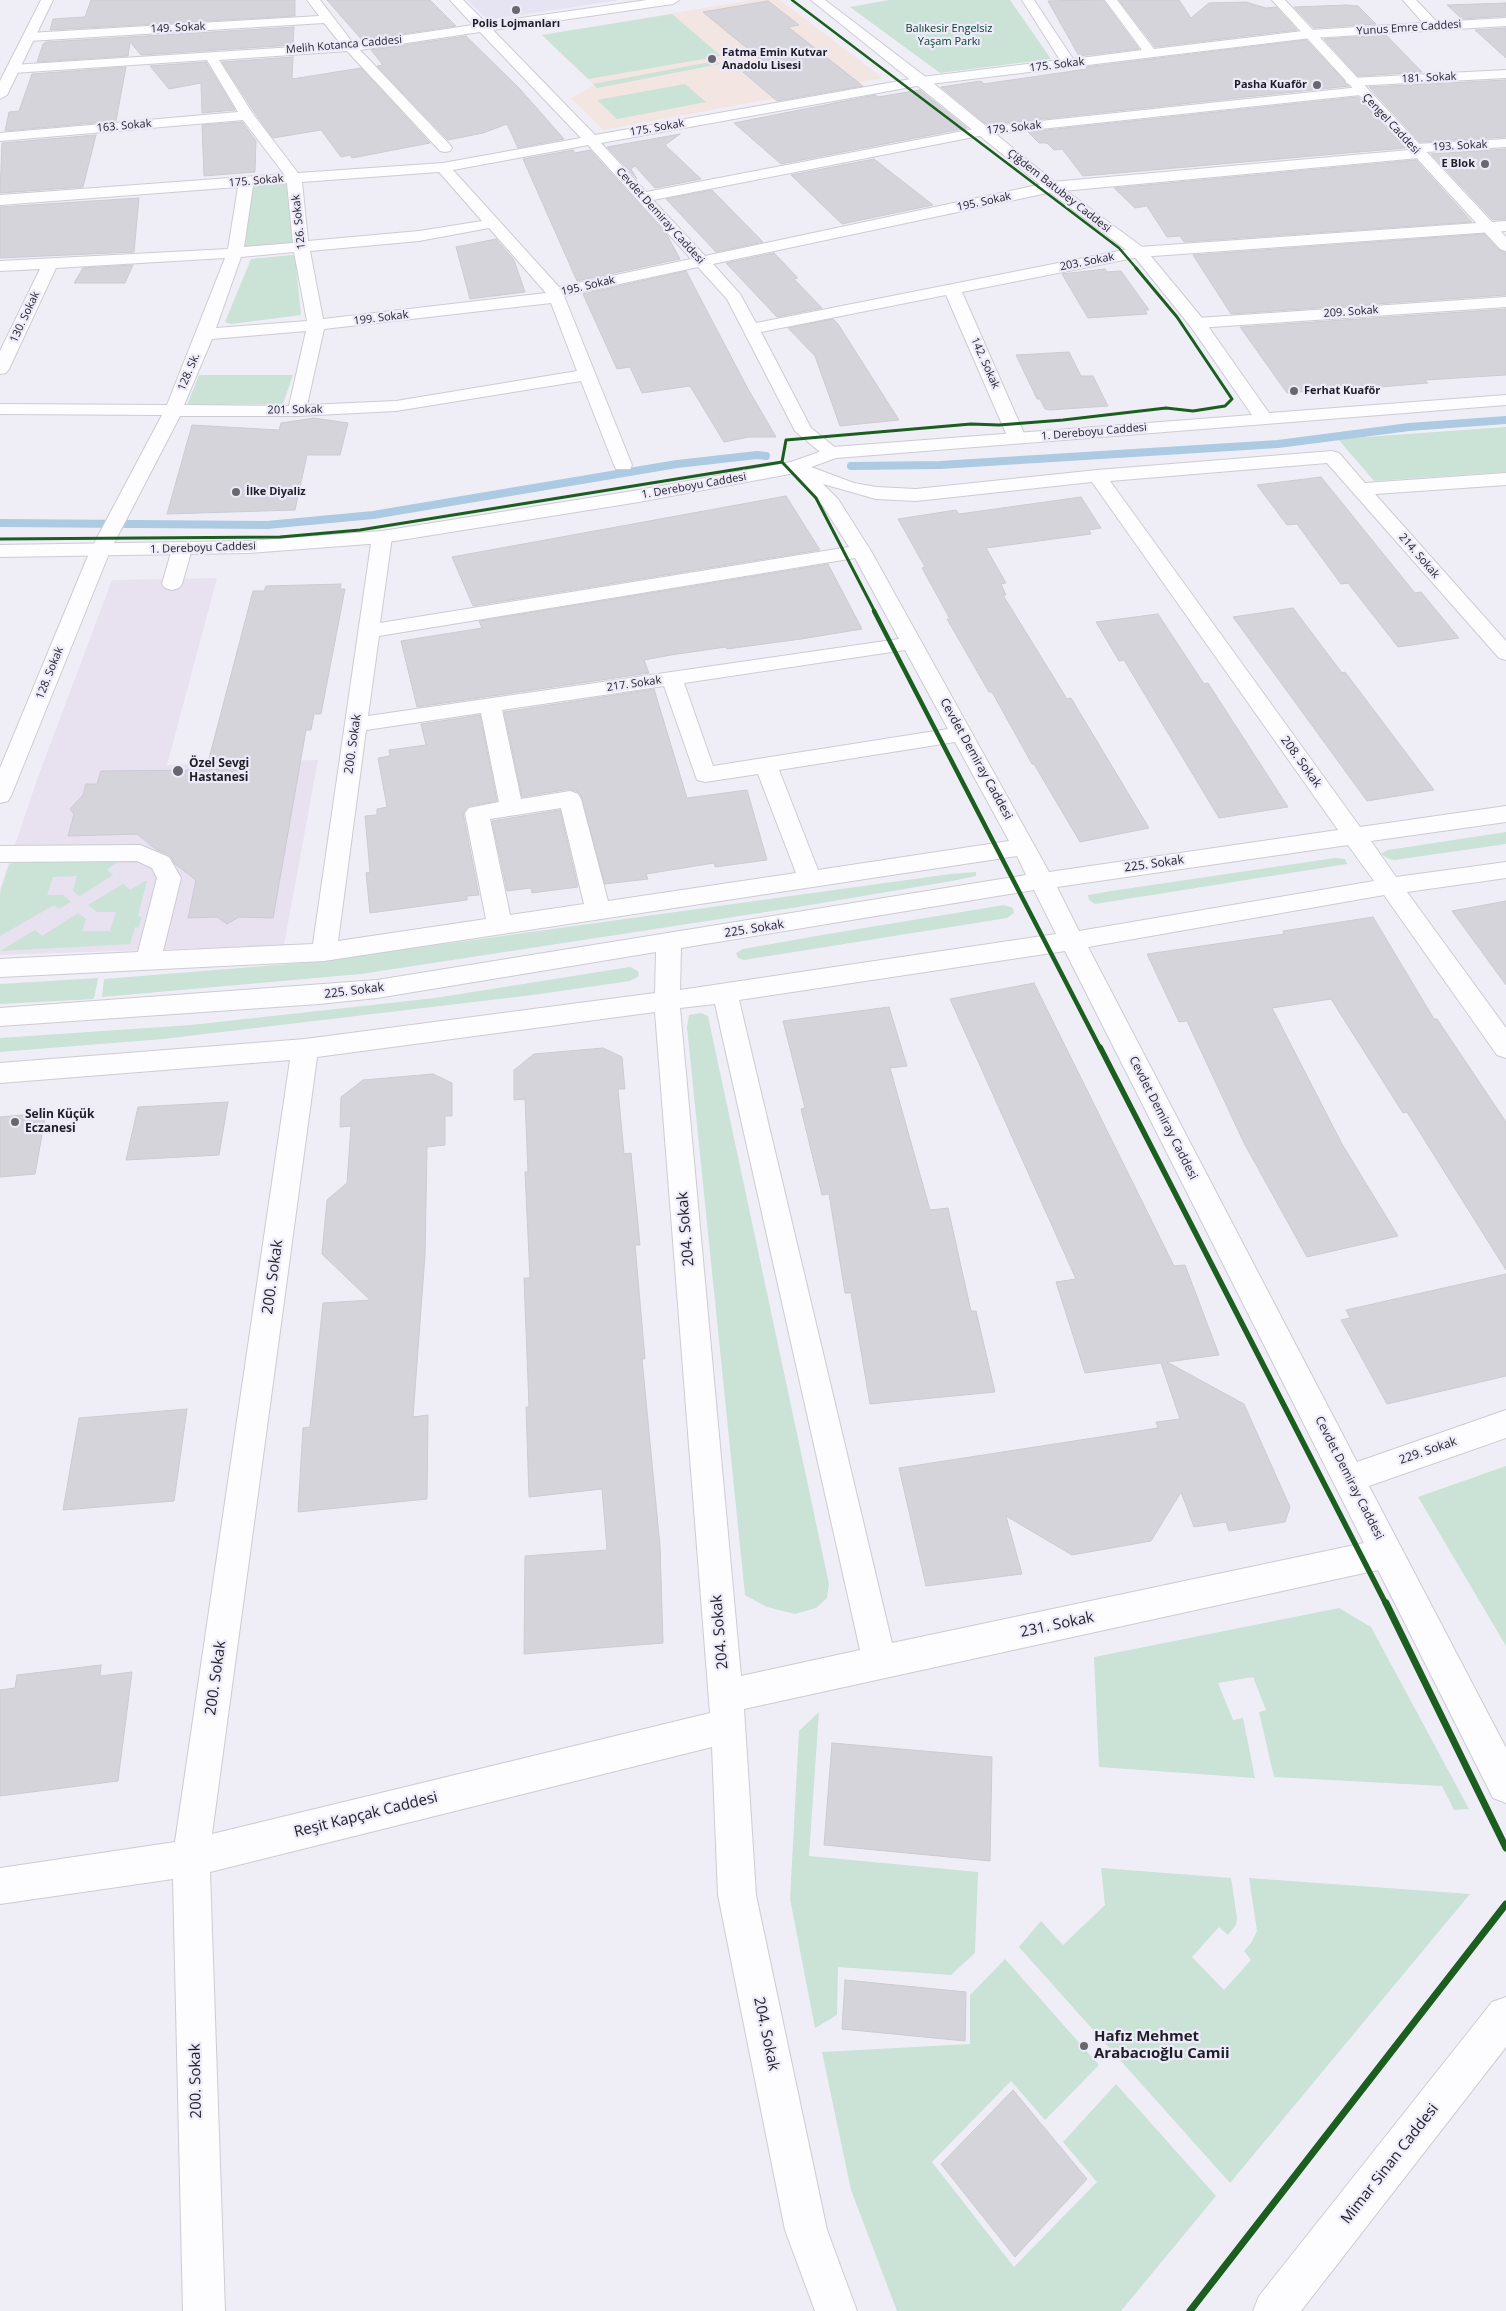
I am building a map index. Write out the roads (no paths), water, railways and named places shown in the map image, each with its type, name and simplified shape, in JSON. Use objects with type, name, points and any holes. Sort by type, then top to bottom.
[{"type":"street","points":[[0,95],[47,0]]},
{"type":"street","points":[[313,0],[350,47],[450,147],[427,151]]},
{"type":"street","name":"Cevdet Demiray Caddesi","points":[[456,0],[578,125],[734,297],[804,431],[833,453]]},
{"type":"street","name":"Melih Kotanca Caddesi","points":[[14,68],[350,47],[485,29],[673,0]]},
{"type":"street","name":"Çiğdem Batubey Caddesi","points":[[817,0],[922,81],[1052,187],[1140,252],[1197,323],[1263,418]]},
{"type":"street","points":[[1028,0],[1069,63]]},
{"type":"street","points":[[1111,0],[1151,54]]},
{"type":"street","name":"Çengel Caddesi","points":[[1278,0],[1506,246]]},
{"type":"street","points":[[1409,0],[1433,26]]},
{"type":"street","name":"149. Sokak","points":[[29,37],[328,19]]},
{"type":"street","name":"Yunus Emre Caddesi","points":[[1311,34],[1506,22]]},
{"type":"street","name":"175. Sokak","points":[[0,200],[443,167],[922,81],[1311,34]]},
{"type":"street","name":"126. Sokak","points":[[210,55],[247,115],[294,178],[301,247],[316,325],[297,411]]},
{"type":"street","name":"181. Sokak","points":[[1356,86],[1506,74]]},
{"type":"street","name":"179. Sokak","points":[[643,197],[984,131],[1356,86]]},
{"type":"street","name":"163. Sokak","points":[[0,137],[247,115]]},
{"type":"street","points":[[559,128],[578,125]]},
{"type":"street","name":"193. Sokak","points":[[1417,151],[1506,143]]},
{"type":"street","name":"195. Sokak","points":[[556,295],[701,260],[1052,187],[1417,151]]},
{"type":"street","points":[[294,178],[333,167],[399,156]]},
{"type":"street","points":[[443,167],[556,295],[624,464]]},
{"type":"street","name":"128. Sk.","points":[[100,551],[173,411],[205,334],[235,253],[246,182]]},
{"type":"street","points":[[0,266],[235,253],[456,231],[493,222]]},
{"type":"street","name":"203. Sokak","points":[[750,329],[1140,252],[1506,226]]},
{"type":"street","name":"130. Sokak","points":[[0,369],[50,264]]},
{"type":"street","name":"142. Sokak","points":[[952,289],[1017,438]]},
{"type":"street","name":"199. Sokak","points":[[205,334],[316,325],[556,295]]},
{"type":"street","name":"209. Sokak","points":[[1197,323],[1506,302]]},
{"type":"street","name":"201. Sokak","points":[[0,409],[297,411],[396,406],[587,375]]},
{"type":"street","name":"1. Dereboyu Caddesi","points":[[0,551],[100,551],[249,547],[382,537],[639,496],[796,467],[833,453],[1506,400]]},
{"type":"street","name":"214. Sokak","points":[[1097,476],[1332,457],[1506,654]]},
{"type":"street","points":[[796,467],[849,487],[876,492],[916,494],[1097,476]]},
{"type":"street","name":"Cevdet Demiray Caddesi","points":[[796,467],[831,503],[861,551],[1024,847],[1506,1785]]},
{"type":"street","name":"208. Sokak","points":[[1097,476],[1506,1048]]},
{"type":"street","points":[[1360,489],[1503,483]]},
{"type":"street","name":"200. Sokak","points":[[324,952],[382,537]]},
{"type":"street","points":[[172,584],[182,549]]},
{"type":"street","name":"128. Sokak","points":[[0,796],[11,742],[100,551]]},
{"type":"street","points":[[369,630],[861,551]]},
{"type":"street","name":"217. Sokak","points":[[356,725],[912,643]]},
{"type":"street","points":[[672,678],[705,775],[962,734]]},
{"type":"street","points":[[490,705],[512,808]]},
{"type":"street","points":[[766,765],[810,879]]},
{"type":"street","points":[[500,926],[477,813],[570,799],[598,911]]},
{"type":"street","name":"225. Sokak","points":[[0,1017],[319,995],[377,989],[669,943],[1040,881],[1506,814]]},
{"type":"street","points":[[0,968],[324,952],[1024,847]]},
{"type":"street","points":[[0,854],[140,854],[161,863],[169,878],[148,961]]},
{"type":"street","points":[[0,1074],[305,1048],[725,993],[1071,940],[1390,886],[1506,870]]},
{"type":"street","name":"204. Sokak","points":[[669,943],[667,1000],[727,1711],[737,1895],[806,2230],[836,2311]]},
{"type":"street","points":[[725,993],[880,1663]]},
{"type":"street","name":"200. Sokak","points":[[204,2311],[191,1858],[305,1048]]},
{"type":"street","name":"229. Sokak","points":[[1350,1479],[1506,1424]]},
{"type":"street","name":"231. Sokak","points":[[727,1711],[880,1663],[1388,1553]]},
{"type":"street","name":"Reşit Kapçak Caddesi","points":[[0,1886],[191,1858],[727,1711]]},
{"type":"street","name":"Mimar Sinan Caddesi","points":[[1274,2311],[1506,2016]]},
{"type":"waterway","points":[[851,466],[940,465],[1278,444],[1409,427],[1506,420]]},
{"type":"waterway","points":[[0,523],[267,525],[373,515],[677,464],[757,455],[766,456]]},
{"type":"place","name":"Polis Lojmanları","points":[[516,10]]},
{"type":"place","name":"Fatma Emin Kutvar Anadolu Lisesi","points":[[712,59]]},
{"type":"place","name":"Pasha Kuaför","points":[[1317,85]]},
{"type":"place","name":"E Blok","points":[[1485,164]]},
{"type":"place","name":"Ferhat Kuaför","points":[[1294,391]]},
{"type":"place","name":"İlke Diyaliz","points":[[236,492]]},
{"type":"place","name":"Özel Sevgi Hastanesi","points":[[178,771]]},
{"type":"place","name":"Selin Küçük Eczanesi","points":[[15,1122]]},
{"type":"place","name":"Hafız Mehmet Arabacıoğlu Camii","points":[[1084,2046]]},
{"type":"park label","name":"Balıkesir Engelsiz Yaşam Parkı","points":[[949,35]]}]
